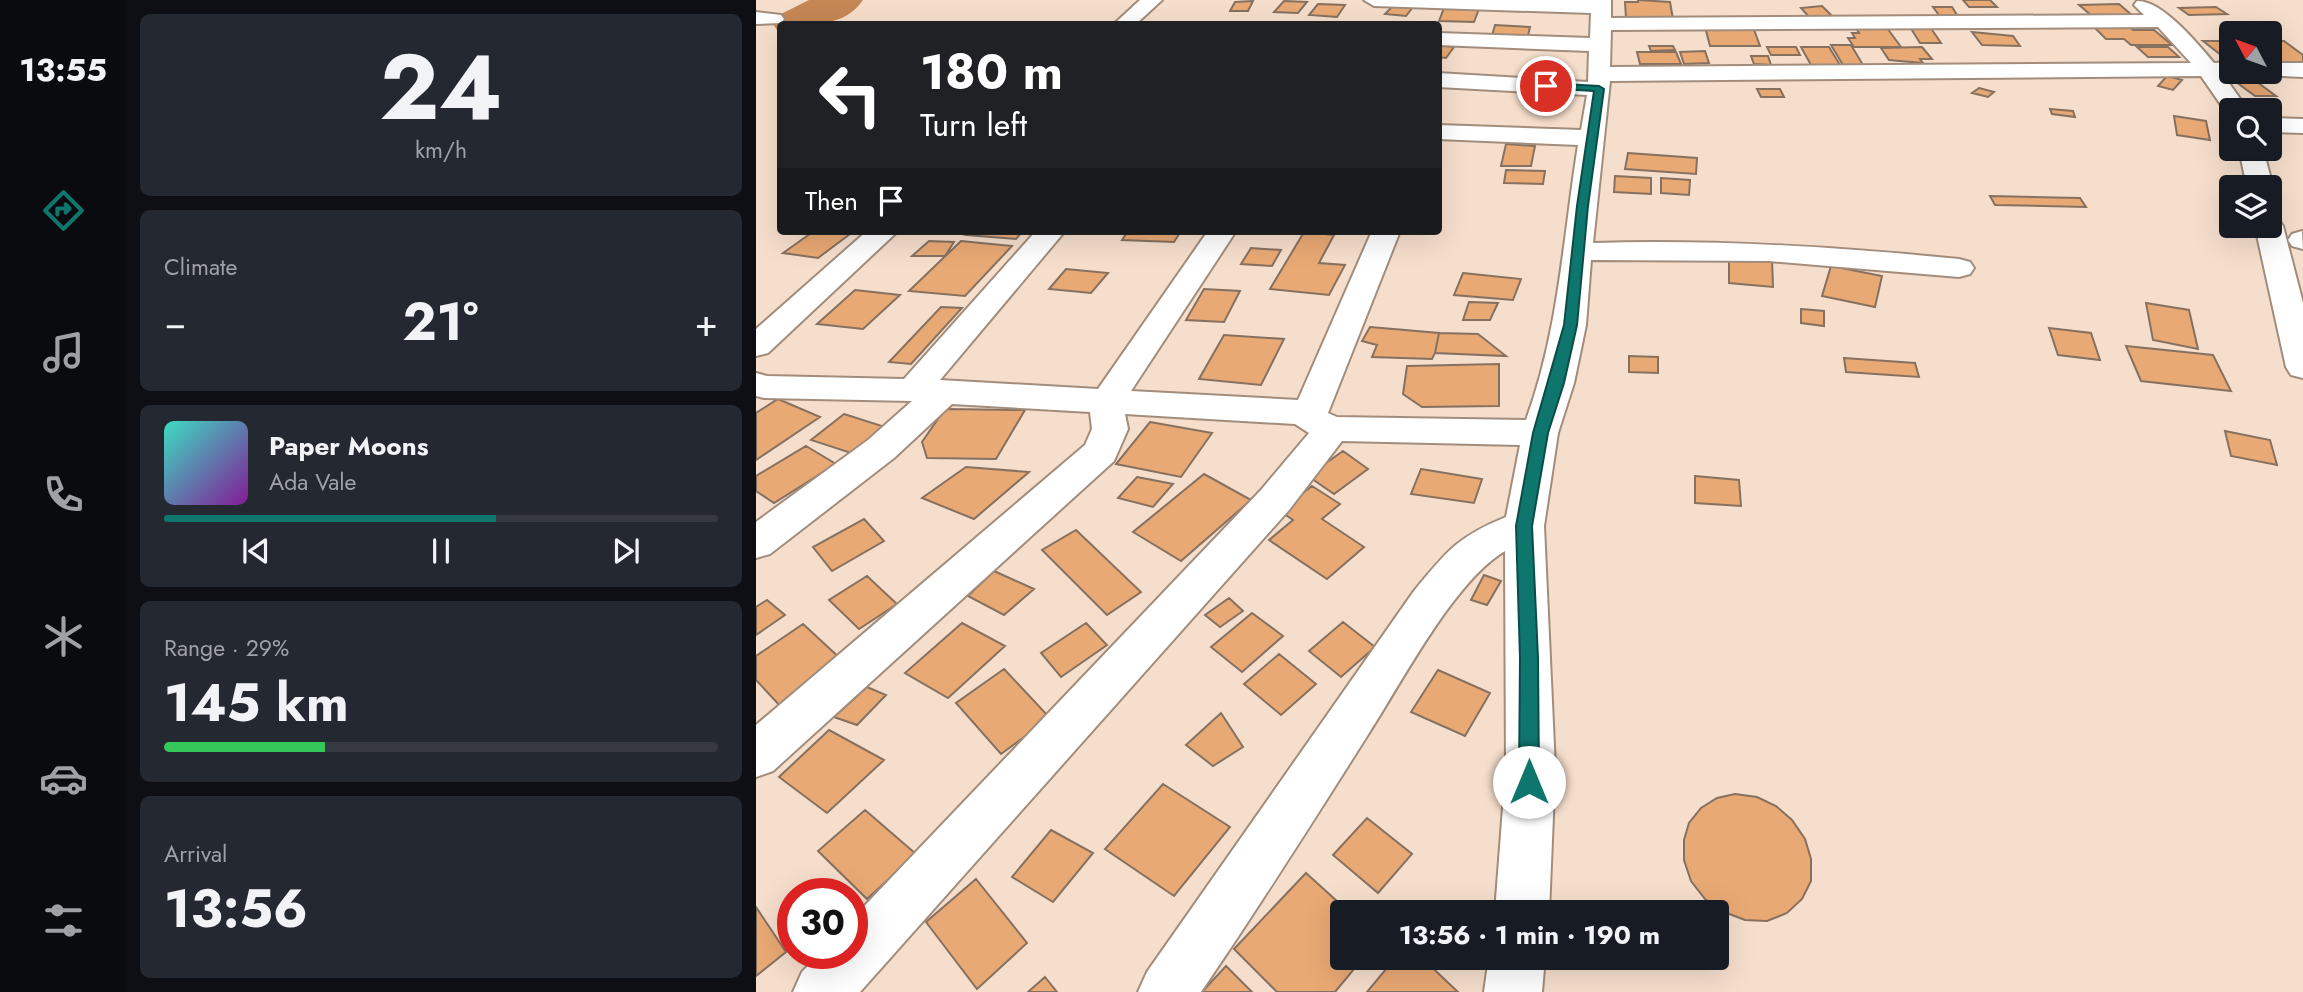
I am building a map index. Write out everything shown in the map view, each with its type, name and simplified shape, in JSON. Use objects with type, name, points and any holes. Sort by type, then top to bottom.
[{"type":"street","points":[[1128,21],[1152,0]]},
{"type":"street","points":[[1374,0],[1600,40],[2219,69]]},
{"type":"street","points":[[2137,0],[2219,68]]},
{"type":"street","points":[[1442,40],[1600,40],[2165,21]]},
{"type":"street","points":[[1442,79],[1600,40]]},
{"type":"street","points":[[1524,900],[1529,856],[1529,658],[1524,526],[1540,433],[1570,325],[1592,138],[1600,40]]},
{"type":"street","points":[[2282,70],[2303,70]]},
{"type":"street","points":[[2282,125],[2303,126]]},
{"type":"street","points":[[1442,132],[1592,138]]},
{"type":"street","points":[[756,346],[880,235]]},
{"type":"street","points":[[756,542],[881,449],[1048,235]]},
{"type":"street","points":[[756,755],[1101,452],[1110,429],[1107,403],[1219,235]]},
{"type":"street","points":[[822,992],[1275,500],[1321,421],[1384,235]]},
{"type":"street","points":[[2272,238],[2303,367]]},
{"type":"street","points":[[1579,252],[1670,248],[1763,251],[1837,255],[1959,268]]},
{"type":"street","points":[[759,388],[928,391],[1321,421],[1540,433]]},
{"type":"street","points":[[1167,992],[1429,603],[1462,561],[1488,541],[1524,526]]},
{"type":"street","points":[[1513,992],[1516,970]]},
{"type":"building","points":[[1963,0],[1990,0],[1997,7],[1969,7]]},
{"type":"building","points":[[1253,1],[1248,11],[1230,11],[1235,2]]},
{"type":"building","points":[[1284,1],[1307,2],[1298,13],[1274,12]]},
{"type":"building","points":[[1625,2],[1670,2],[1673,19],[1626,18]]},
{"type":"building","points":[[1318,4],[1345,5],[1337,17],[1309,15]]},
{"type":"building","points":[[2119,4],[2133,16],[2092,16],[2079,5]]},
{"type":"building","points":[[1393,6],[1413,7],[1406,16],[1385,14]]},
{"type":"building","points":[[1822,6],[1832,16],[1810,18],[1801,8]]},
{"type":"building","points":[[1933,7],[1952,7],[1957,15],[1939,15]]},
{"type":"building","points":[[2216,7],[2227,14],[2189,15],[2179,8]]},
{"type":"building","points":[[1444,8],[1479,9],[1474,22],[1439,21]]},
{"type":"building","points":[[1495,25],[1530,27],[1527,40],[1491,39]]},
{"type":"building","points":[[2093,26],[2129,26],[2133,30],[2154,30],[2172,45],[2131,45],[2124,39],[2106,39]]},
{"type":"building","points":[[1705,27],[1753,27],[1760,46],[1710,46]]},
{"type":"building","points":[[1910,27],[1930,27],[1941,43],[1920,43]]},
{"type":"building","points":[[1856,28],[1887,28],[1901,47],[1854,47],[1848,38],[1855,38],[1852,33],[1859,33]]},
{"type":"building","points":[[1972,32],[2013,36],[2020,46],[1982,45]]},
{"type":"building","points":[[2203,41],[2219,41],[2219,53]]},
{"type":"building","points":[[2282,41],[2303,55],[2303,63],[2282,62]]},
{"type":"building","points":[[1831,45],[1851,45],[1863,65],[1843,65]]},
{"type":"building","points":[[1442,46],[1454,47],[1446,58],[1442,58]]},
{"type":"building","points":[[1649,46],[1673,46],[1675,50],[1651,51]]},
{"type":"building","points":[[1767,47],[1796,47],[1800,55],[1771,55]]},
{"type":"building","points":[[1801,47],[1829,47],[1840,65],[1811,65]]},
{"type":"building","points":[[1922,47],[1932,59],[1920,59],[1923,63],[1889,60],[1881,48]]},
{"type":"building","points":[[2137,47],[2168,47],[2179,57],[2148,57]]},
{"type":"building","points":[[1705,51],[1709,63],[1684,64],[1680,52]]},
{"type":"building","points":[[1637,52],[1676,52],[1681,64],[1640,64]]},
{"type":"building","points":[[1751,56],[1768,56],[1771,65],[1754,64]]},
{"type":"building","points":[[2167,76],[2182,80],[2173,90],[2158,86]]},
{"type":"building","points":[[2239,84],[2260,84],[2276,96],[2255,96]]},
{"type":"building","points":[[1979,88],[1994,92],[1988,97],[1972,93]]},
{"type":"building","points":[[1757,89],[1780,89],[1784,97],[1761,97]]},
{"type":"building","points":[[2050,109],[2073,111],[2075,117],[2052,114]]},
{"type":"building","points":[[2174,116],[2206,121],[2210,140],[2177,135]]},
{"type":"building","points":[[1506,144],[1535,146],[1531,166],[1501,166]]},
{"type":"building","points":[[1628,153],[1697,158],[1696,174],[1625,169]]},
{"type":"building","points":[[1506,170],[1545,171],[1543,184],[1504,183]]},
{"type":"building","points":[[1615,176],[1651,178],[1651,194],[1614,192]]},
{"type":"building","points":[[1661,178],[1690,180],[1689,195],[1661,193]]},
{"type":"building","points":[[1990,196],[2080,198],[2086,207],[1995,205]]},
{"type":"building","points":[[808,235],[849,235],[818,258],[783,253]]},
{"type":"building","points":[[966,235],[1020,235],[1016,239]]},
{"type":"building","points":[[1125,235],[1178,235],[1174,242],[1122,240]]},
{"type":"building","points":[[1302,235],[1334,235],[1319,263],[1345,265],[1329,295],[1270,289]]},
{"type":"building","points":[[929,241],[954,242],[945,256],[912,256]]},
{"type":"building","points":[[961,241],[1012,246],[965,296],[909,291]]},
{"type":"building","points":[[1251,248],[1281,250],[1272,266],[1241,264]]},
{"type":"building","points":[[1729,256],[1772,259],[1773,287],[1729,283]]},
{"type":"building","points":[[1831,266],[1882,276],[1875,307],[1822,296]]},
{"type":"building","points":[[1066,269],[1108,273],[1091,293],[1049,289]]},
{"type":"building","points":[[1463,273],[1521,279],[1513,300],[1454,295]]},
{"type":"building","points":[[1204,289],[1240,291],[1224,322],[1186,320]]},
{"type":"building","points":[[855,290],[900,295],[863,329],[817,324]]},
{"type":"building","points":[[1469,302],[1498,303],[1490,320],[1463,320]]},
{"type":"building","points":[[2146,303],[2189,310],[2198,349],[2153,340]]},
{"type":"building","points":[[941,307],[962,308],[911,364],[889,362]]},
{"type":"building","points":[[1801,309],[1824,311],[1824,326],[1801,323]]},
{"type":"building","points":[[1370,327],[1439,333],[1435,353],[1432,359],[1372,357],[1377,345],[1362,341]]},
{"type":"building","points":[[2049,328],[2091,333],[2100,360],[2058,355]]},
{"type":"building","points":[[1439,333],[1478,334],[1506,356],[1435,353]]},
{"type":"building","points":[[1224,335],[1284,339],[1261,385],[1199,379]]},
{"type":"building","points":[[2126,346],[2213,355],[2231,391],[2141,381]]},
{"type":"building","points":[[1629,356],[1658,357],[1658,373],[1629,372]]},
{"type":"building","points":[[1844,358],[1915,363],[1919,377],[1846,372]]},
{"type":"building","points":[[1499,364],[1499,406],[1422,407],[1403,394],[1407,366]]},
{"type":"building","points":[[778,399],[820,417],[756,460],[756,413]]},
{"type":"building","points":[[945,409],[1025,410],[996,459],[927,458],[922,442]]},
{"type":"building","points":[[844,414],[885,427],[851,453],[811,440]]},
{"type":"building","points":[[1150,422],[1212,433],[1181,477],[1116,464]]},
{"type":"building","points":[[2225,431],[2270,440],[2277,465],[2231,456]]},
{"type":"building","points":[[806,446],[836,464],[774,503],[756,491],[756,476]]},
{"type":"building","points":[[1343,451],[1368,469],[1334,494],[1308,476]]},
{"type":"building","points":[[966,467],[1029,472],[974,519],[922,498]]},
{"type":"building","points":[[1421,469],[1482,479],[1474,503],[1411,494]]},
{"type":"building","points":[[1204,474],[1251,500],[1181,561],[1133,532]]},
{"type":"building","points":[[1695,476],[1739,480],[1741,506],[1695,503]]},
{"type":"building","points":[[1137,477],[1173,484],[1153,507],[1118,498]]},
{"type":"building","points":[[1312,486],[1340,504],[1322,519],[1364,547],[1327,579],[1269,540],[1293,520],[1280,511]]},
{"type":"building","points":[[864,519],[884,541],[832,571],[813,547]]},
{"type":"building","points":[[1076,530],[1141,592],[1107,615],[1042,550]]},
{"type":"building","points":[[994,571],[1034,589],[1004,615],[968,596]]},
{"type":"building","points":[[1484,575],[1501,581],[1487,605],[1471,600]]},
{"type":"building","points":[[867,576],[897,604],[859,629],[829,600]]},
{"type":"building","points":[[1229,598],[1243,611],[1220,627],[1205,615]]},
{"type":"building","points":[[767,600],[785,615],[756,635],[756,607]]},
{"type":"building","points":[[1252,613],[1283,636],[1242,672],[1211,647]]},
{"type":"building","points":[[1343,622],[1375,647],[1341,677],[1309,651]]},
{"type":"building","points":[[962,623],[1005,646],[948,698],[905,673]]},
{"type":"building","points":[[1086,623],[1107,645],[1061,677],[1041,653]]},
{"type":"building","points":[[803,624],[844,662],[781,707],[756,680],[756,656]]},
{"type":"building","points":[[1279,654],[1316,684],[1281,715],[1244,684]]},
{"type":"building","points":[[1004,669],[1050,718],[1001,754],[956,703]]},
{"type":"building","points":[[1438,670],[1490,693],[1465,736],[1411,712]]},
{"type":"building","points":[[867,687],[886,695],[857,725],[834,717]]},
{"type":"building","points":[[1221,713],[1243,747],[1213,766],[1186,745]]},
{"type":"building","points":[[829,730],[884,760],[827,813],[779,777]]},
{"type":"building","points":[[1163,784],[1230,827],[1174,896],[1105,849]]},
{"type":"building","points":[[1735,794],[1757,797],[1776,806],[1792,820],[1805,839],[1811,859],[1811,881],[1802,899],[1787,913],[1767,921],[1745,920],[1729,914],[1729,900],[1706,900],[1691,881],[1684,860],[1684,840],[1689,823],[1701,808],[1717,798]]},
{"type":"building","points":[[865,810],[916,854],[868,898],[868,878],[846,878],[818,851]]},
{"type":"building","points":[[1367,818],[1412,854],[1378,893],[1333,855]]},
{"type":"building","points":[[1051,830],[1093,853],[1053,902],[1012,877]]},
{"type":"building","points":[[1306,873],[1336,900],[1330,900],[1330,970],[1353,970],[1335,992],[1277,992],[1234,949]]},
{"type":"building","points":[[976,879],[1027,943],[977,989],[926,922]]},
{"type":"building","points":[[756,907],[777,938],[777,959],[756,976]]},
{"type":"building","points":[[1226,966],[1252,992],[1202,992]]},
{"type":"building","points":[[1385,970],[1435,970],[1458,992],[1367,992]]},
{"type":"building","points":[[1045,977],[1057,992],[1028,992]]},
{"type":"waterway","points":[[801,21],[842,0]]},
{"type":"route","points":[[1529,782],[1529,658],[1524,526],[1540,433],[1570,325],[1582,206],[1599,89],[1546,86]]}]
